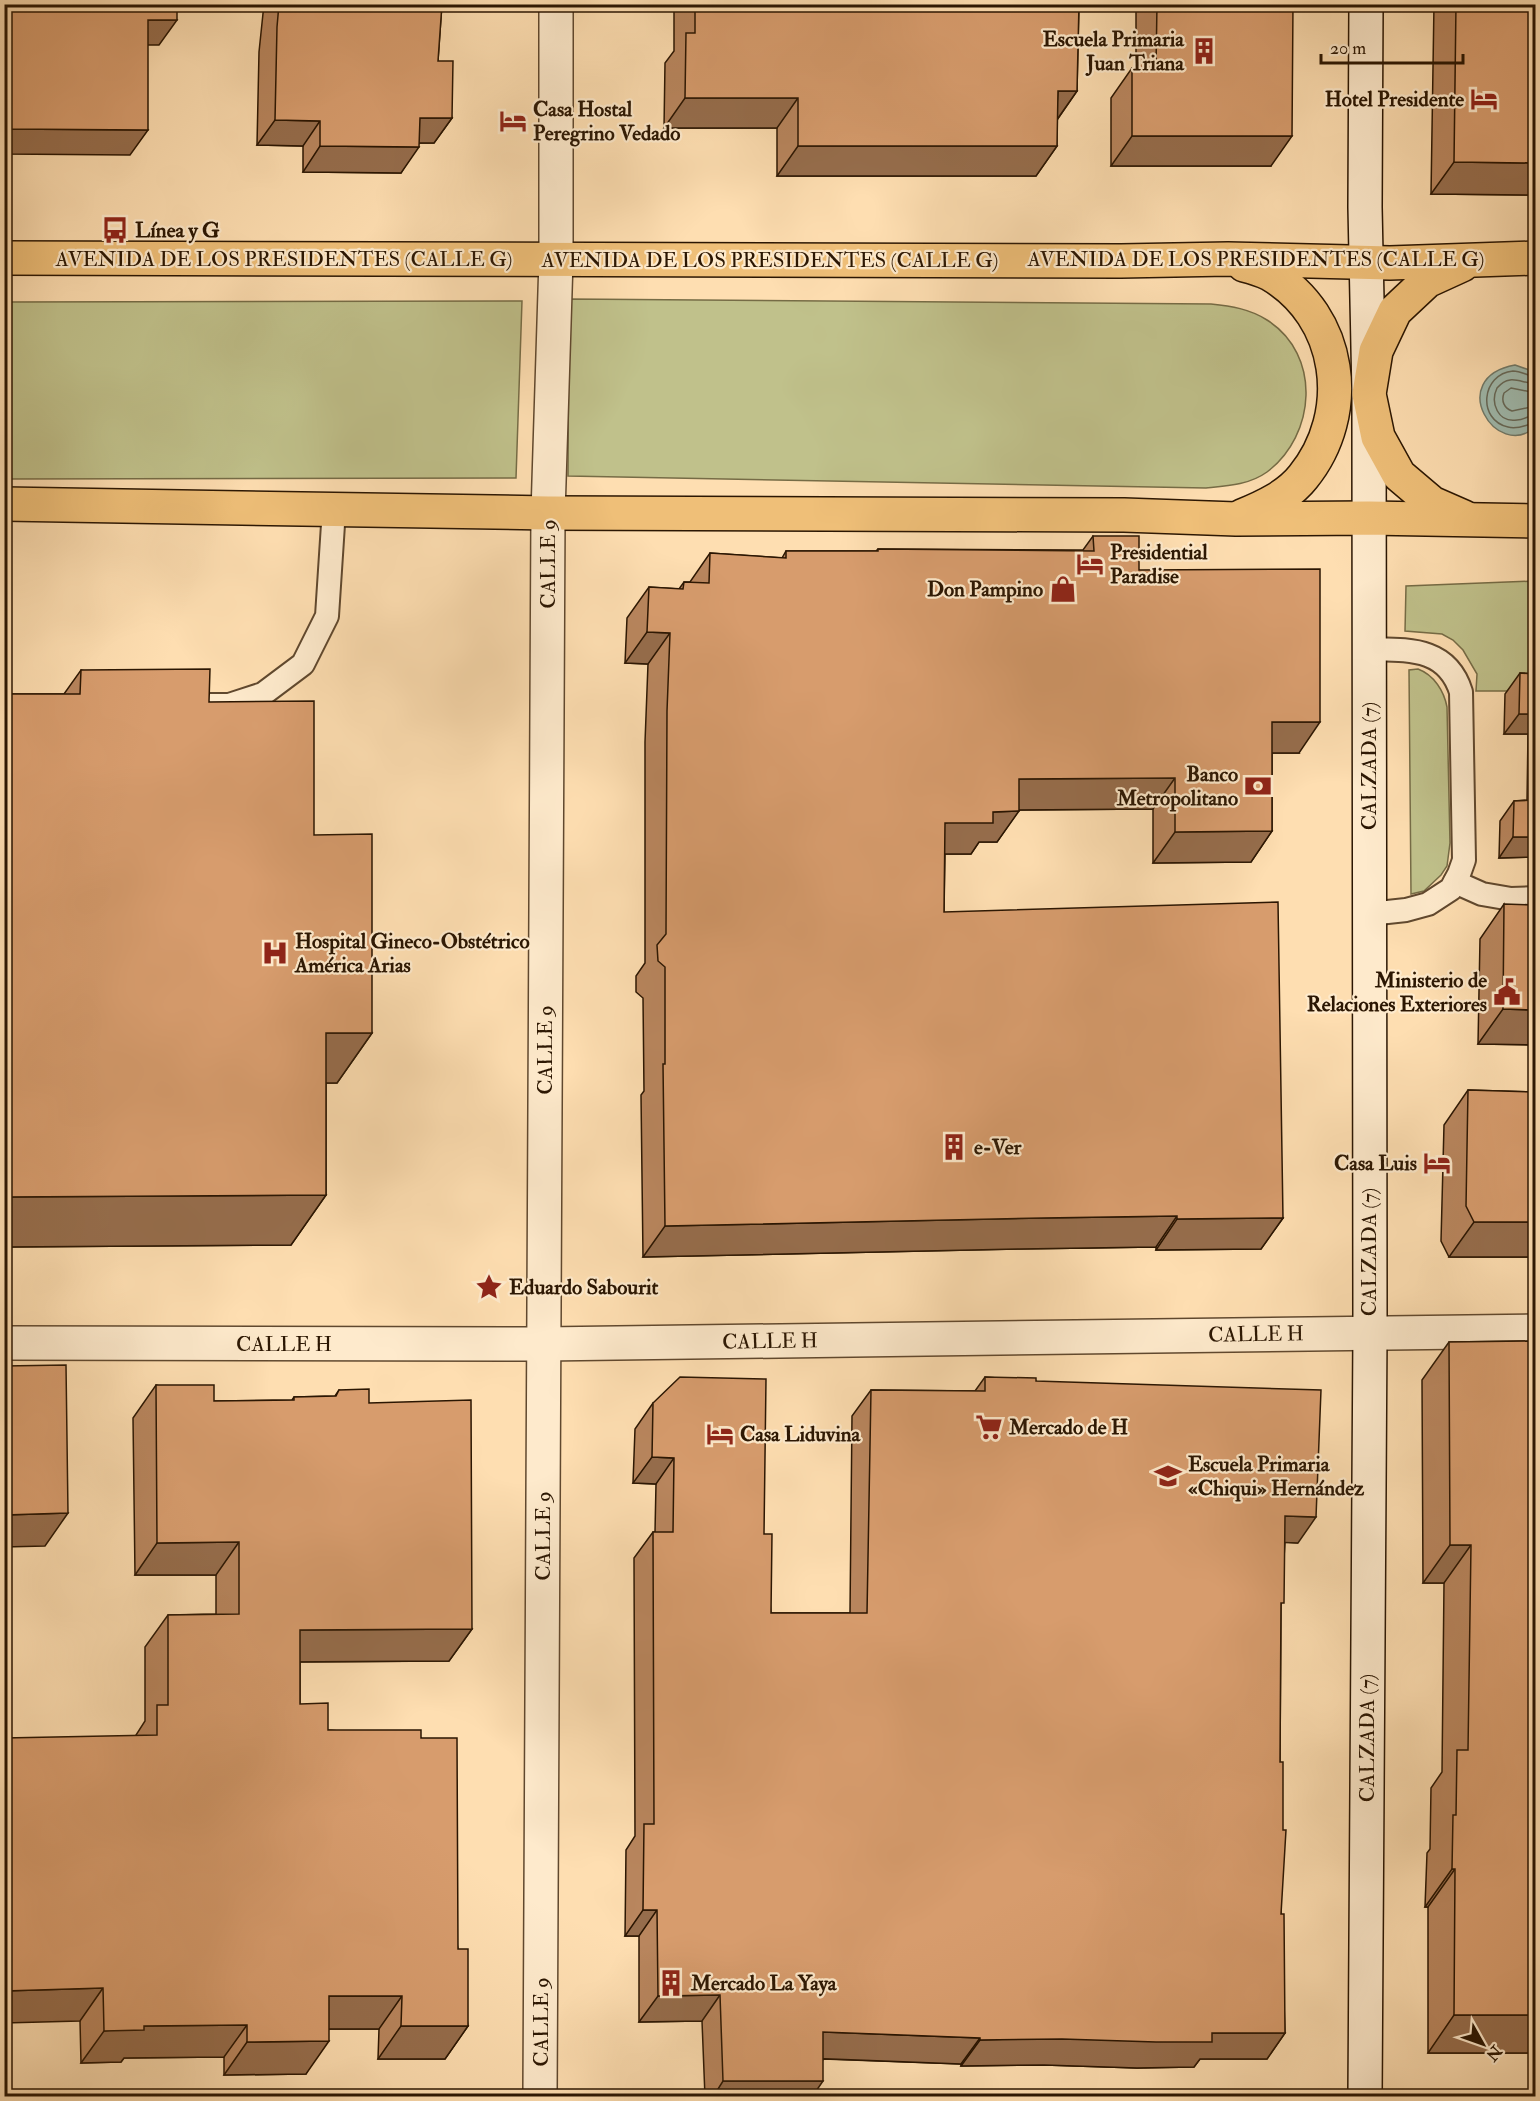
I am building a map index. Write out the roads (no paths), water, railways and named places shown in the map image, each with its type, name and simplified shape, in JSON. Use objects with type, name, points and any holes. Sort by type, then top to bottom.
[{"type":"main road","name":"AVENIDA DE LOS PRESIDENTES (CALLE G)","points":[[4,258],[1121,261],[1228,259],[1366,263],[1523,257]]},
{"type":"main road","points":[[1472,520],[1432,503],[1400,475],[1378,437],[1369,394],[1376,351],[1395,311],[1427,281],[1467,262],[1523,257]]},
{"type":"main road","points":[[1228,259],[1269,273],[1300,298],[1322,330],[1334,367],[1335,406],[1325,444],[1302,478],[1287,491],[1272,503],[1236,519]]},
{"type":"main road","points":[[4,504],[548,513],[1124,514],[1236,519],[1369,518],[1536,521]]},
{"type":"street","name":"CALLE 9","points":[[540,2097],[548,513],[556,260],[556,4]]},
{"type":"street","name":"CALZADA (7)","points":[[1365,2097],[1370,1332],[1369,394],[1366,263],[1366,4]]},
{"type":"street","name":"CALLE H","points":[[4,1343],[544,1344],[1536,1331]]},
{"type":"lane","points":[[193,705],[229,705],[263,694],[303,664],[327,616],[334,509]]},
{"type":"lane","points":[[1369,649],[1413,651],[1433,657],[1446,665],[1456,677],[1461,692],[1464,860],[1452,889],[1428,904],[1406,910],[1369,914]]},
{"type":"lane","points":[[1455,882],[1482,894],[1511,899],[1536,898]]},
{"type":"water","points":[[1515,365],[1535,372],[1535,427],[1520,435],[1506,434],[1493,426],[1484,414],[1480,400],[1483,385],[1494,373]]},
{"type":"place","name":"Escuela Primaria Juan Triana","points":[[1204,51]]},
{"type":"place","name":"Hotel Presidente","points":[[1484,99]]},
{"type":"place","name":"Casa Hostal Peregrino Vedado","points":[[513,121]]},
{"type":"place","name":"Línea y G","points":[[115,230]]},
{"type":"place","name":"Presidential Paradise","points":[[1090,564]]},
{"type":"place","name":"Don Pampino","points":[[1063,589]]},
{"type":"place","name":"Banco Metropolitano","points":[[1258,786]]},
{"type":"place","name":"Hospital Gineco-Obstétrico América Arias","points":[[275,953]]},
{"type":"place","name":"Ministerio de Relaciones Exteriores","points":[[1507,992]]},
{"type":"place","name":"e-Ver","points":[[954,1147]]},
{"type":"place","name":"Casa Luis","points":[[1437,1163]]},
{"type":"place","name":"Eduardo Sabourit","points":[[489,1287]]},
{"type":"place","name":"Mercado de H","points":[[989,1427]]},
{"type":"place","name":"Casa Liduvina","points":[[720,1434]]},
{"type":"place","name":"Escuela Primaria «Chiqui» Hernández","points":[[1168,1476]]},
{"type":"place","name":"Mercado La Yaya","points":[[671,1983]]}]
